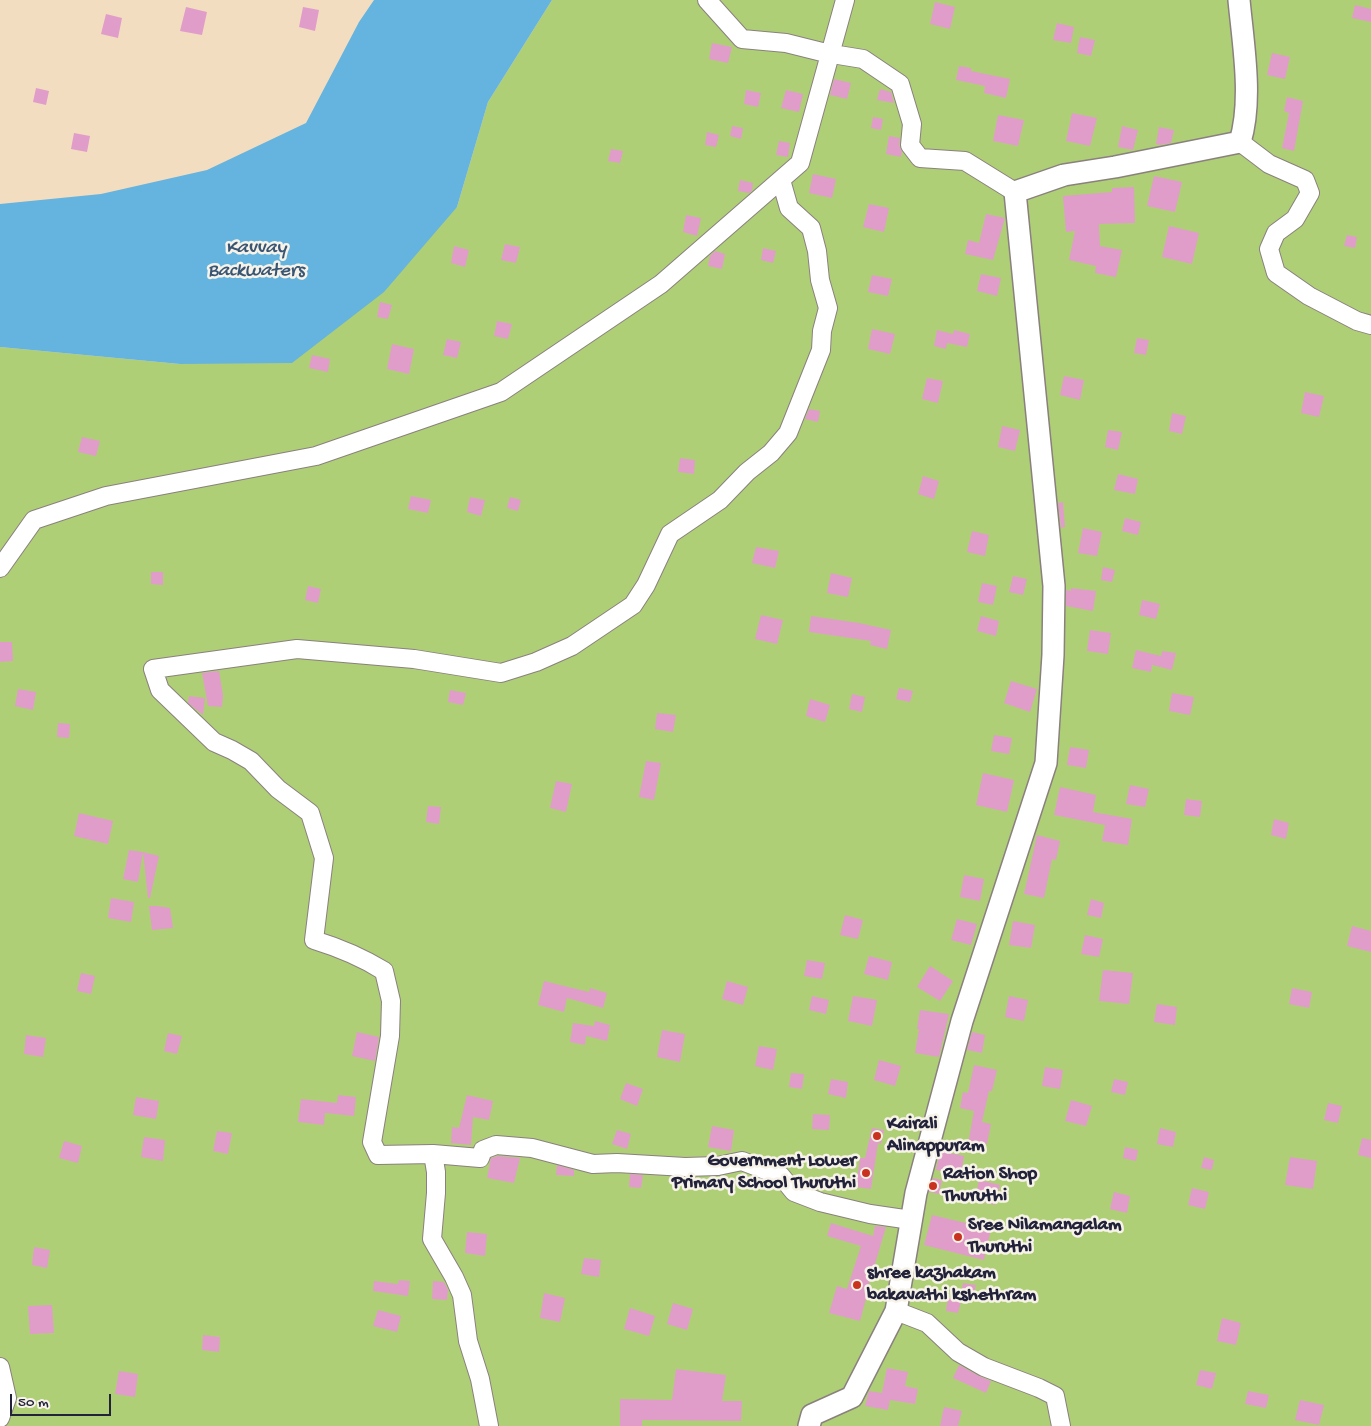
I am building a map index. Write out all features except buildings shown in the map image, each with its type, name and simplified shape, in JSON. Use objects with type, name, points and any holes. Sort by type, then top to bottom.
[{"type":"main road","points":[[809,1426],[812,1415],[852,1397],[896,1311],[916,1193],[962,1021],[1046,763],[1054,655],[1054,586],[1015,192],[1064,175],[1115,167],[1240,142],[1246,103],[1239,0]]},
{"type":"street","points":[[707,0],[742,39],[786,43],[830,54],[863,59],[900,84],[912,124],[910,145],[920,158],[965,161],[1015,192]]},
{"type":"street","points":[[0,568],[34,520],[106,496],[316,456],[501,392],[661,284],[800,163],[845,0]]},
{"type":"street","points":[[1240,142],[1270,164],[1305,180],[1310,193],[1295,219],[1276,233],[1269,249],[1276,273],[1309,296],[1357,321],[1371,325]]},
{"type":"street","points":[[781,180],[789,208],[811,228],[817,251],[820,280],[828,308],[822,331],[822,350],[788,433],[771,453],[747,472],[720,500],[670,534],[646,585],[633,605],[572,646],[536,662],[501,673],[414,659],[297,649],[153,668],[160,690],[201,731],[214,742],[251,760],[278,789],[310,812],[324,858],[314,940],[342,948],[384,971],[391,1001],[390,1036],[372,1142],[378,1155],[433,1154],[480,1158],[482,1150],[496,1145],[532,1148],[593,1164],[617,1163],[685,1167],[718,1166],[742,1161],[781,1176],[794,1192],[820,1202],[870,1214],[912,1220]]},
{"type":"street","points":[[433,1154],[436,1172],[436,1193],[432,1239],[462,1295],[468,1341],[480,1378],[489,1426]]},
{"type":"street","points":[[896,1311],[927,1323],[958,1352],[984,1367],[1040,1388],[1055,1396],[1061,1426]]},
{"type":"street","points":[[0,1367],[7,1398],[0,1418]]},
{"type":"green space","points":[[552,0],[1371,0],[1371,1426],[0,1426],[0,347],[180,364],[457,207],[488,102]]},
{"type":"water","name":"Kavvay Backwaters","points":[[374,0],[552,0],[488,102],[457,207],[384,292],[292,363],[180,364],[0,347],[0,204],[101,194],[207,170],[306,123],[359,22]]},
{"type":"place","name":"Kairali Alinappuram","points":[[877,1136]]},
{"type":"place","name":"Government Lower Primary School Thuruthi","points":[[866,1173]]},
{"type":"place","name":"Ration Shop Thuruthi","points":[[933,1186]]},
{"type":"place","name":"Sree Nilamangalam Thuruthi","points":[[958,1237]]},
{"type":"place","name":"shree kazhakam bakavathi kshethram","points":[[857,1285]]}]
